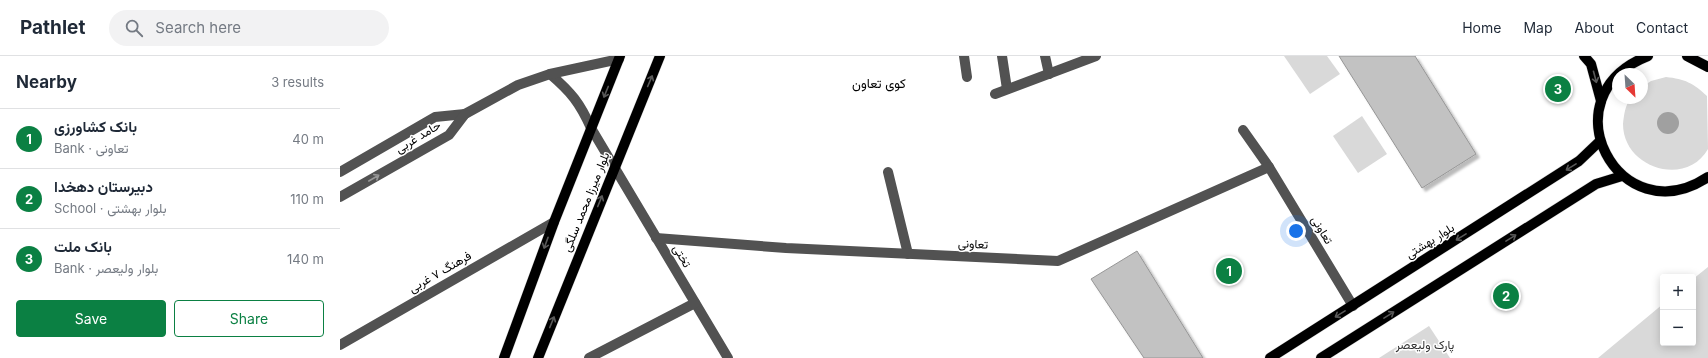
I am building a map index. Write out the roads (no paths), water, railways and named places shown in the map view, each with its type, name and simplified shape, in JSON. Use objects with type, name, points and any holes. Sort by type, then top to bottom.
[{"type":"main road","name":"بلوار میرزا محمد سلگی","points":[[538,358],[614,166],[660,56]]},
{"type":"main road","points":[[1584,56],[1591,64],[1601,101]]},
{"type":"main road","points":[[1648,56],[1632,62],[1620,71],[1608,86],[1601,101],[1597,121],[1600,141],[1608,160],[1622,176],[1639,186],[1658,191],[1678,191],[1697,185],[1708,177]]},
{"type":"main road","points":[[1687,56],[1707,65]]},
{"type":"main road","name":"بلوار میرزا محمد سلگی","points":[[504,358],[554,222],[620,57]]},
{"type":"main road","name":"بلوار بهشتی","points":[[1270,358],[1579,161],[1600,141]]},
{"type":"main road","points":[[1321,358],[1596,184],[1622,176]]},
{"type":"street","points":[[964,56],[967,77]]},
{"type":"street","points":[[1002,56],[1007,89]]},
{"type":"street","points":[[1045,56],[1049,74]]},
{"type":"street","points":[[995,94],[1049,74],[1085,58],[1096,56]]},
{"type":"street","points":[[465,114],[518,85],[550,74],[620,57]]},
{"type":"street","name":"تختی","points":[[550,74],[569,90],[582,107],[591,128],[728,358]]},
{"type":"street","name":"حامد غربی","points":[[340,172],[434,117],[465,114]]},
{"type":"street","name":"حامد غربی","points":[[340,197],[449,135],[465,114]]},
{"type":"street","name":"تعاونی","points":[[1243,130],[1269,167],[1353,306]]},
{"type":"street","name":"تعاونی","points":[[656,238],[786,248],[1058,261],[1269,167]]},
{"type":"street","points":[[888,172],[908,254]]},
{"type":"street","name":"فرهنگ ۷ غربی","points":[[340,345],[554,222]]},
{"type":"street","points":[[589,358],[695,303]]},
{"type":"place","name":"بانک ملت","points":[[1558,89]]},
{"type":"place","name":"بانک کشاورزی","points":[[1229,271]]},
{"type":"place","name":"دبیرستان دهخدا","points":[[1506,296]]},
{"type":"district","name":"کوی تعاون","points":[[879,83]]},
{"type":"park label","name":"پارک ولیعصر","points":[[1425,345]]}]
